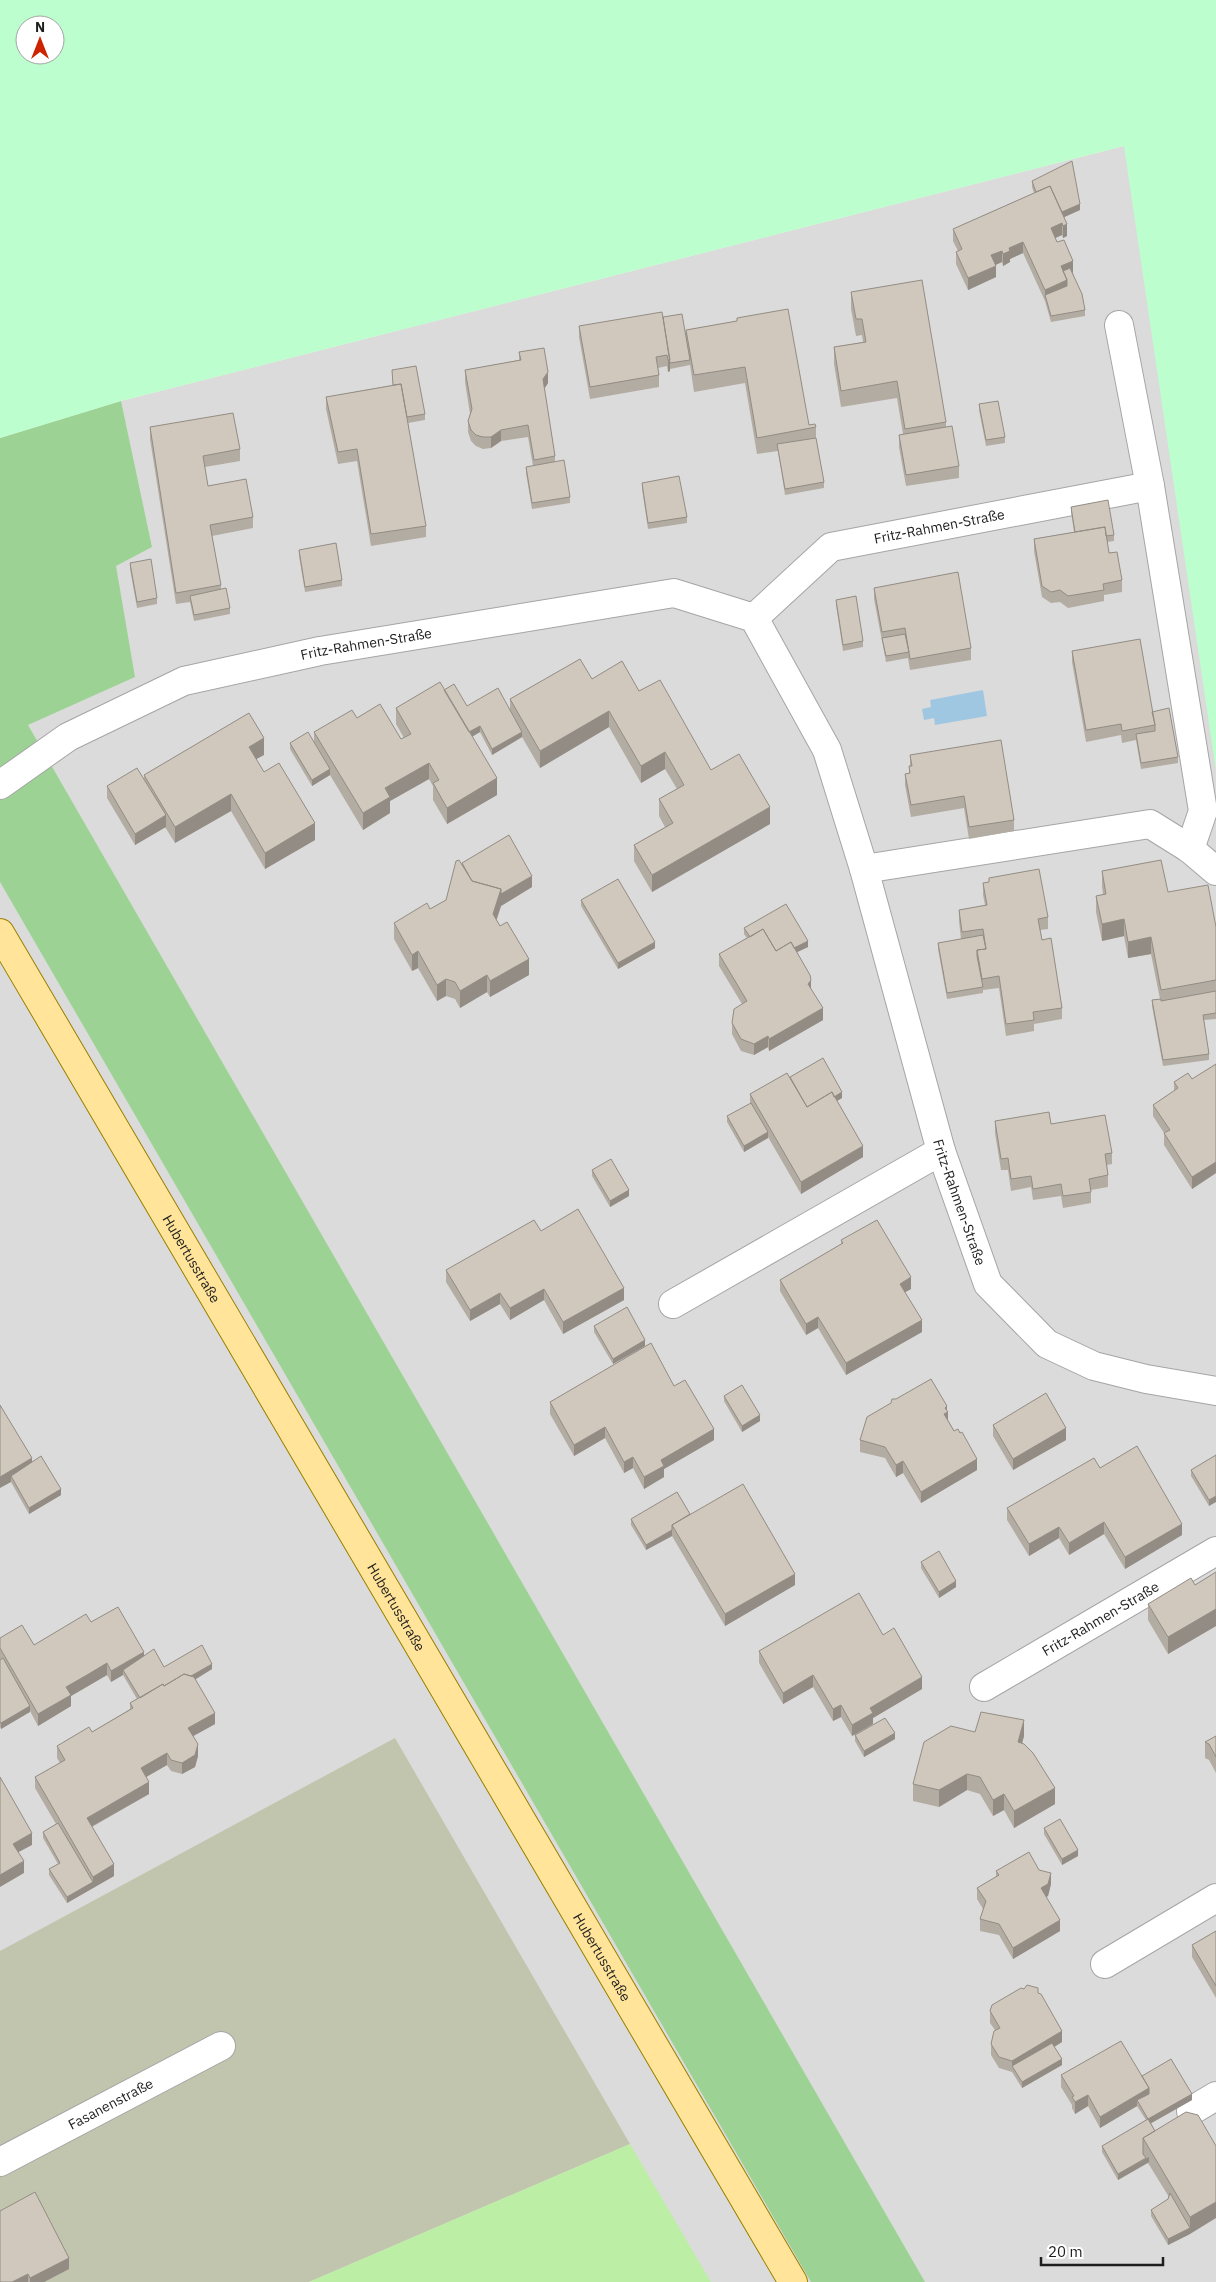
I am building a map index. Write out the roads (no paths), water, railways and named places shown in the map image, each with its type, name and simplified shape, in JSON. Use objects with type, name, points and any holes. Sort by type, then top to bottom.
[{"type":"main road","name":"Hubertusstraße","points":[[0,933],[793,2282]]},
{"type":"street","points":[[1119,325],[1150,486],[1203,811],[1190,849]]},
{"type":"street","name":"Fritz-Rahmen-Straße","points":[[754,618],[831,547],[1150,486]]},
{"type":"street","name":"Fritz-Rahmen-Straße","points":[[0,785],[68,738],[184,681],[320,651],[674,593],[754,618],[827,750],[864,869],[941,1151],[988,1284],[1047,1344],[1094,1366],[1146,1379],[1216,1391]]},
{"type":"street","points":[[864,869],[1150,824],[1190,849],[1216,870]]},
{"type":"street","points":[[673,1304],[941,1151]]},
{"type":"street","name":"Fritz-Rahmen-Straße","points":[[984,1686],[1216,1552]]},
{"type":"street","points":[[1105,1964],[1216,1898]]},
{"type":"street","name":"Fasanenstraße","points":[[0,2162],[222,2046]]},
{"type":"street","points":[[1191,2110],[1216,2096]]},
{"type":"water","points":[[983,690],[987,716],[935,725],[934,718],[924,720],[922,709],[931,707],[930,700]]}]
